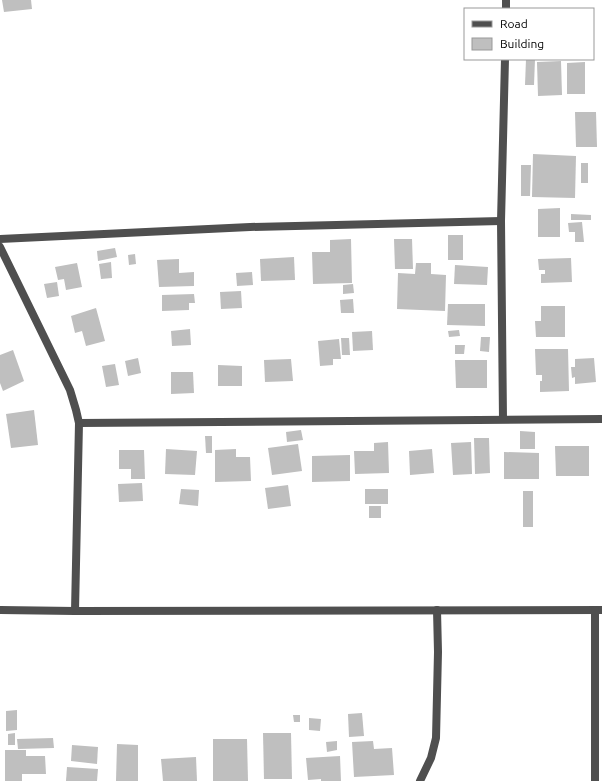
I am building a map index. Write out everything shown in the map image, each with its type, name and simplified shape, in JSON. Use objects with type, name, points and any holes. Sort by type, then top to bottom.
[{"type":"street","points":[[503,419],[501,221],[504,60]]},
{"type":"street","points":[[0,239],[120,232],[501,221]]},
{"type":"street","points":[[0,247],[70,390],[79,423],[74,611]]},
{"type":"street","points":[[79,423],[602,418]]},
{"type":"street","points":[[0,610],[599,610],[595,781]]},
{"type":"street","points":[[420,781],[431,758],[436,738],[438,660],[437,610]]},
{"type":"building","points":[[2,0],[31,0],[32,9],[4,12]]},
{"type":"building","points":[[526,60],[535,60],[534,85],[525,85]]},
{"type":"building","points":[[561,61],[562,95],[538,96],[537,62]]},
{"type":"building","points":[[585,62],[585,94],[567,94],[567,63]]},
{"type":"building","points":[[575,112],[596,112],[597,147],[576,147]]},
{"type":"building","points":[[533,154],[576,156],[575,198],[532,197]]},
{"type":"building","points":[[581,163],[588,163],[588,183],[581,183]]},
{"type":"building","points":[[521,165],[531,165],[530,196],[521,196]]},
{"type":"building","points":[[560,208],[560,237],[538,237],[538,209]]},
{"type":"building","points":[[571,214],[591,215],[591,220],[571,220]]},
{"type":"building","points":[[582,222],[584,242],[575,242],[575,232],[569,232],[568,223]]},
{"type":"building","points":[[448,235],[463,235],[463,260],[448,260]]},
{"type":"building","points":[[351,239],[352,283],[313,284],[312,252],[330,252],[330,240]]},
{"type":"building","points":[[394,239],[412,239],[413,269],[395,269]]},
{"type":"building","points":[[115,248],[117,257],[98,261],[97,251]]},
{"type":"building","points":[[135,254],[136,264],[129,265],[128,255]]},
{"type":"building","points":[[294,257],[295,280],[261,281],[260,259]]},
{"type":"building","points":[[571,258],[572,282],[541,283],[541,274],[545,274],[545,270],[539,270],[538,259]]},
{"type":"building","points":[[179,259],[179,273],[194,272],[194,286],[159,287],[157,260]]},
{"type":"building","points":[[111,262],[112,278],[101,279],[99,264]]},
{"type":"building","points":[[77,263],[82,287],[66,290],[64,279],[58,280],[55,267]]},
{"type":"building","points":[[416,263],[431,263],[431,274],[446,275],[445,311],[397,309],[398,273],[415,274]]},
{"type":"building","points":[[455,265],[488,267],[487,285],[454,284]]},
{"type":"building","points":[[252,272],[253,285],[237,286],[236,273]]},
{"type":"building","points":[[57,282],[59,296],[47,298],[44,284]]},
{"type":"building","points":[[353,284],[354,293],[343,294],[343,285]]},
{"type":"building","points":[[241,291],[242,308],[221,309],[220,292]]},
{"type":"building","points":[[194,294],[195,303],[189,303],[189,310],[162,311],[162,295]]},
{"type":"building","points":[[353,299],[354,313],[341,313],[340,300]]},
{"type":"building","points":[[448,304],[485,304],[485,326],[447,325]]},
{"type":"building","points":[[541,306],[565,306],[565,337],[536,337],[535,321],[541,321]]},
{"type":"building","points":[[96,308],[105,341],[86,346],[82,331],[75,333],[71,316]]},
{"type":"building","points":[[190,329],[191,345],[172,346],[171,331]]},
{"type":"building","points":[[459,330],[460,336],[449,337],[448,331]]},
{"type":"building","points":[[372,331],[373,350],[353,351],[352,332]]},
{"type":"building","points":[[481,337],[490,337],[489,352],[480,351]]},
{"type":"building","points":[[341,338],[349,338],[350,355],[342,355]]},
{"type":"building","points":[[339,339],[341,359],[333,359],[333,365],[320,366],[318,341]]},
{"type":"building","points":[[455,345],[465,345],[464,354],[455,354]]},
{"type":"building","points":[[535,349],[568,349],[569,391],[540,392],[540,381],[542,381],[542,375],[536,375]]},
{"type":"building","points":[[13,350],[24,381],[3,391],[0,383],[0,355]]},
{"type":"building","points":[[138,358],[141,373],[128,376],[125,361]]},
{"type":"building","points":[[594,358],[596,382],[575,384],[575,377],[572,378],[571,367],[575,367],[575,359]]},
{"type":"building","points":[[291,359],[293,381],[265,382],[264,360]]},
{"type":"building","points":[[455,360],[487,360],[487,388],[456,388]]},
{"type":"building","points":[[115,364],[119,385],[106,387],[102,366]]},
{"type":"building","points":[[218,365],[242,366],[242,386],[218,386]]},
{"type":"building","points":[[171,372],[193,372],[194,393],[171,394]]},
{"type":"building","points":[[34,410],[38,445],[11,448],[6,414]]},
{"type":"building","points":[[301,430],[303,440],[287,442],[286,432]]},
{"type":"building","points":[[520,431],[535,432],[535,449],[520,449]]},
{"type":"building","points":[[205,436],[212,436],[212,453],[206,453]]},
{"type":"building","points":[[474,438],[489,438],[490,473],[475,474]]},
{"type":"building","points":[[388,442],[389,473],[355,474],[354,451],[374,451],[374,443]]},
{"type":"building","points":[[471,442],[472,474],[453,475],[451,443]]},
{"type":"building","points":[[298,444],[302,471],[272,475],[268,448]]},
{"type":"building","points":[[555,446],[589,446],[589,476],[556,476]]},
{"type":"building","points":[[166,449],[197,451],[195,475],[165,474]]},
{"type":"building","points":[[236,449],[236,457],[250,457],[251,481],[215,482],[215,450]]},
{"type":"building","points":[[432,449],[434,473],[410,475],[409,451]]},
{"type":"building","points":[[119,450],[144,450],[145,479],[131,479],[131,469],[119,469]]},
{"type":"building","points":[[504,452],[539,453],[539,479],[504,479]]},
{"type":"building","points":[[350,455],[350,481],[312,482],[312,456]]},
{"type":"building","points":[[142,483],[143,501],[119,502],[118,484]]},
{"type":"building","points":[[288,485],[291,506],[268,509],[265,488]]},
{"type":"building","points":[[181,489],[199,490],[198,506],[179,504]]},
{"type":"building","points":[[365,489],[388,489],[388,504],[365,504]]},
{"type":"building","points":[[523,491],[533,491],[533,527],[523,527]]},
{"type":"building","points":[[369,506],[381,506],[381,518],[369,518]]},
{"type":"building","points":[[17,710],[17,730],[6,731],[6,711]]},
{"type":"building","points":[[362,713],[364,736],[349,737],[348,714]]},
{"type":"building","points":[[293,715],[300,715],[300,722],[294,722]]},
{"type":"building","points":[[309,718],[321,719],[320,731],[309,730]]},
{"type":"building","points":[[15,733],[15,745],[8,745],[8,734]]},
{"type":"building","points":[[263,733],[291,733],[292,779],[264,779]]},
{"type":"building","points":[[53,738],[54,748],[18,749],[17,739]]},
{"type":"building","points":[[213,739],[247,739],[248,781],[213,781]]},
{"type":"building","points":[[337,741],[337,750],[327,752],[326,742]]},
{"type":"building","points":[[373,741],[374,749],[392,748],[394,775],[354,777],[352,742]]},
{"type":"building","points":[[117,744],[138,745],[138,781],[116,781]]},
{"type":"building","points":[[72,745],[98,747],[97,764],[71,761]]},
{"type":"building","points":[[5,750],[26,750],[26,756],[45,756],[46,774],[22,774],[22,781],[5,781]]},
{"type":"building","points":[[340,756],[341,781],[321,781],[321,779],[308,780],[306,758]]},
{"type":"building","points":[[196,757],[197,781],[163,781],[161,759]]},
{"type":"building","points":[[67,767],[98,769],[97,781],[66,781]]}]
